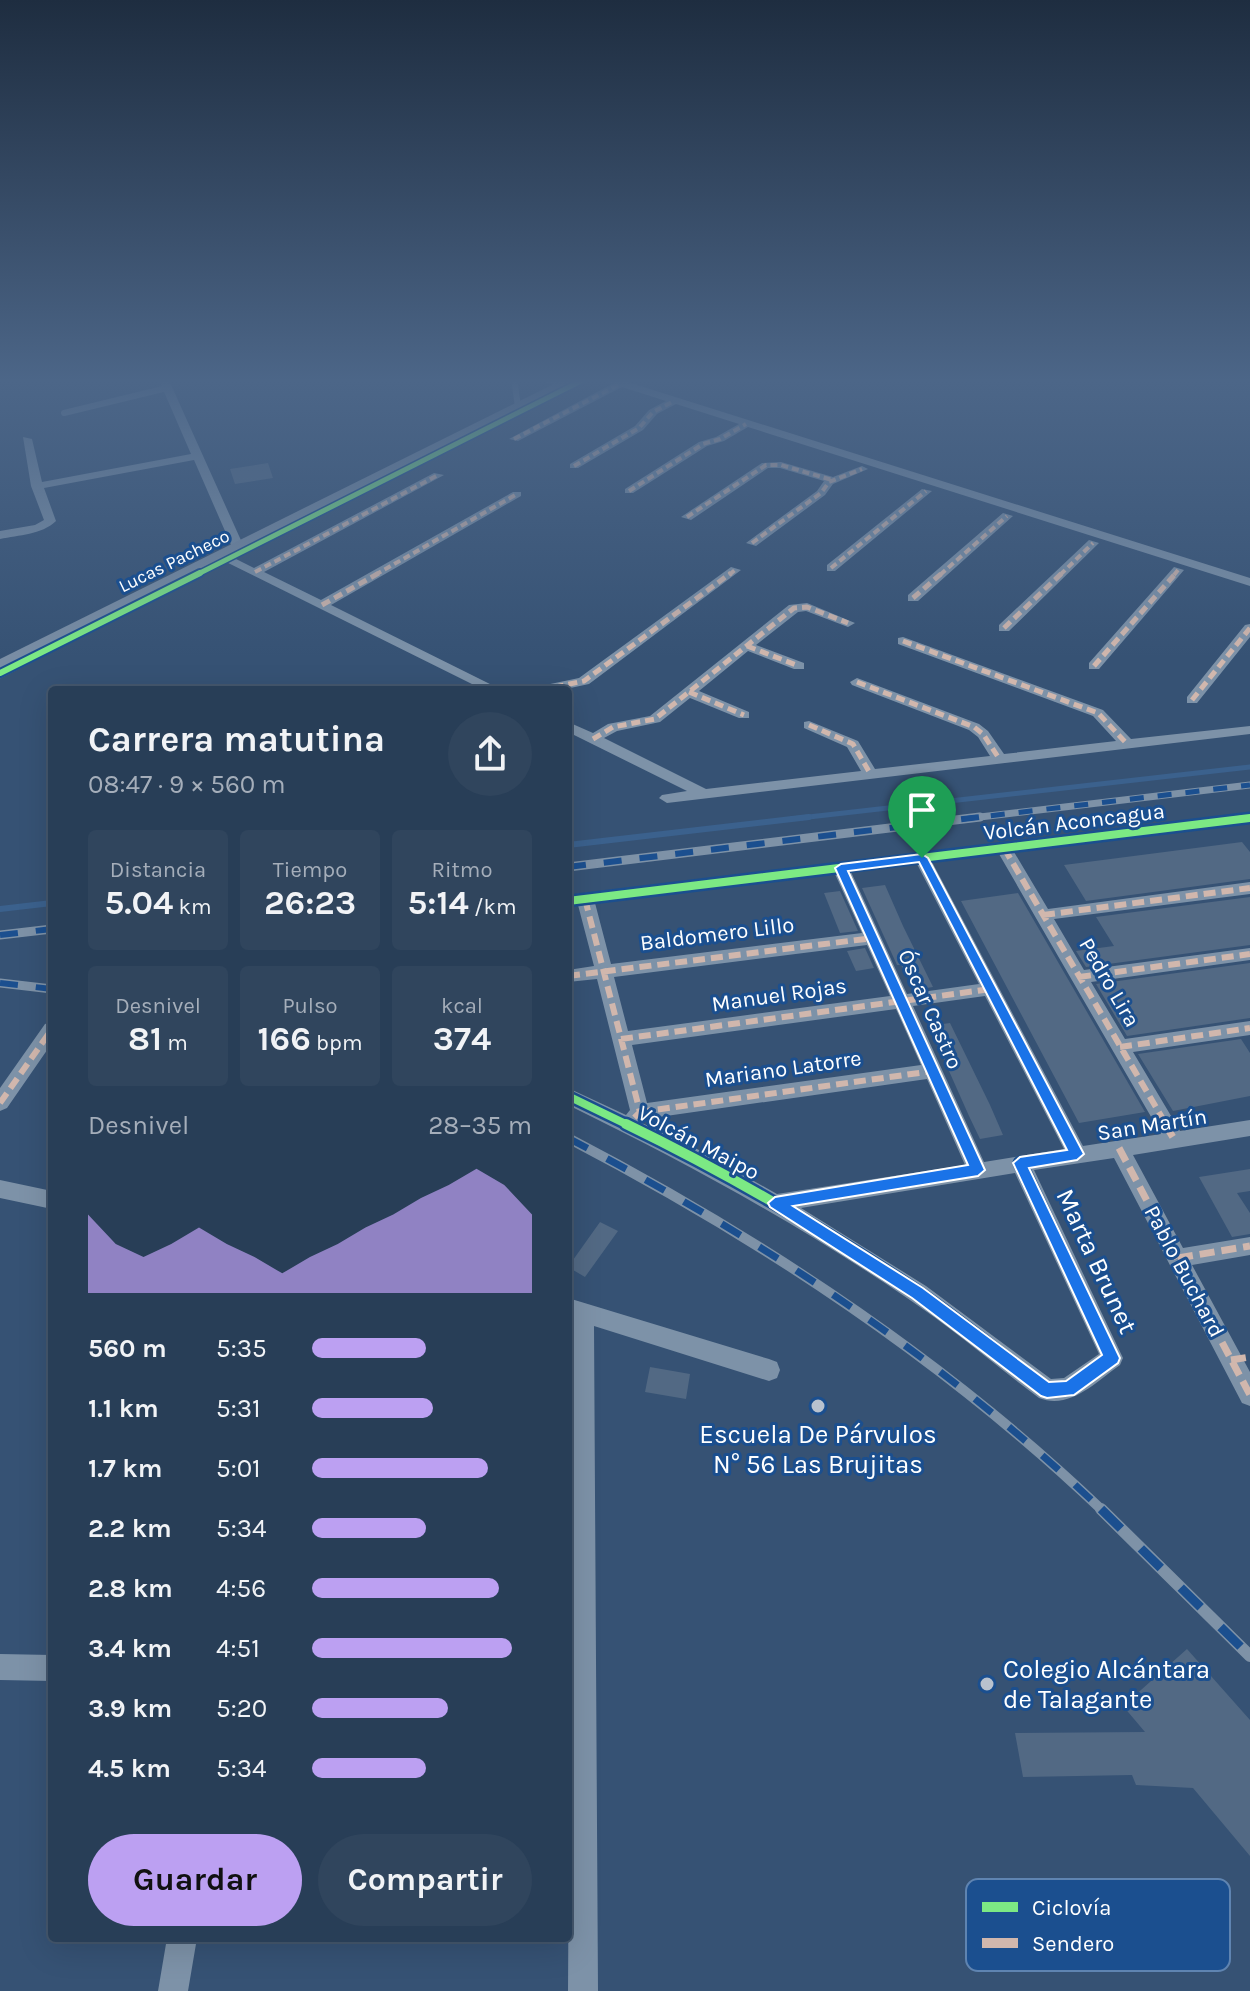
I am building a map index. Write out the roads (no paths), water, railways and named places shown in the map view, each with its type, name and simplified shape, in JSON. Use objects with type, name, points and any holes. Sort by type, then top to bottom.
[{"type":"main road","name":"Lucas Pacheco","points":[[0,666],[390,471]]},
{"type":"street","points":[[0,535],[39,528],[50,521],[34,471]]},
{"type":"street","points":[[37,486],[117,471]]},
{"type":"street","points":[[204,471],[238,547]]},
{"type":"street","points":[[629,491],[661,471]]},
{"type":"street","points":[[687,517],[757,471]]},
{"type":"street","points":[[801,471],[832,480]]},
{"type":"street","points":[[752,543],[821,493],[832,480],[857,471]]},
{"type":"street","points":[[868,471],[1250,592]]},
{"type":"street","points":[[894,471],[1250,582]]},
{"type":"street","points":[[255,572],[438,475]]},
{"type":"street","points":[[831,568],[926,491]]},
{"type":"street","points":[[322,605],[517,494]]},
{"type":"street","points":[[913,598],[1007,516]]},
{"type":"street","points":[[1004,628],[1093,543]]},
{"type":"street","points":[[220,556],[487,686]]},
{"type":"street","points":[[560,686],[584,681],[735,570]]},
{"type":"street","points":[[1094,666],[1178,570]]},
{"type":"street","points":[[786,596],[797,601],[799,607]]},
{"type":"street","points":[[799,607],[848,623]]},
{"type":"street","points":[[593,739],[613,727],[650,721],[799,607]]},
{"type":"street","points":[[1192,700],[1250,628]]},
{"type":"street","points":[[903,641],[1098,713],[1128,745]]},
{"type":"street","points":[[747,646],[799,666]]},
{"type":"street","points":[[857,682],[974,727],[983,734],[1000,760]]},
{"type":"street","points":[[689,692],[744,715]]},
{"type":"street","points":[[809,725],[853,744],[871,775]]},
{"type":"street","points":[[572,728],[721,804]]},
{"type":"street","points":[[1250,730],[706,794],[669,804],[721,804],[1250,743]]},
{"type":"street","name":"Volcán Aconcagua","points":[[576,900],[1250,818]]},
{"type":"street","name":"Pedro Lira","points":[[1004,848],[1174,1139]]},
{"type":"street","points":[[922,858],[1077,1154]]},
{"type":"street","name":"Óscar Castro","points":[[841,868],[978,1170]]},
{"type":"street","points":[[1043,915],[1250,888]]},
{"type":"street","points":[[576,900],[603,972],[621,1039],[634,1118]]},
{"type":"street","name":"Baldomero Lillo","points":[[572,976],[873,938]]},
{"type":"street","points":[[1079,977],[1250,954]]},
{"type":"street","name":"Manuel Rojas","points":[[621,1039],[991,989]]},
{"type":"street","points":[[1120,1047],[1250,1028]]},
{"type":"street","points":[[0,1103],[48,1035]]},
{"type":"street","name":"Mariano Latorre","points":[[634,1118],[933,1071]]},
{"type":"street","name":"Volcán Maipo","points":[[572,1097],[634,1118],[775,1203],[918,1293],[1047,1390]]},
{"type":"street","name":"San Martín","points":[[775,1203],[1250,1128]]},
{"type":"street","name":"Pablo Buchard","points":[[1119,1148],[1178,1258],[1241,1358],[1250,1395]]},
{"type":"street","name":"Marta Brunet","points":[[1020,1163],[1112,1358],[1068,1389],[1047,1390]]},
{"type":"street","points":[[0,1189],[48,1199]]},
{"type":"street","points":[[1178,1258],[1250,1246]]},
{"type":"street","points":[[583,1991],[575,1310],[769,1370]]},
{"type":"street","points":[[0,1667],[48,1668]]},
{"type":"street","points":[[173,1991],[181,1942]]},
{"type":"waterway","points":[[242,552],[359,493]]},
{"type":"waterway","points":[[197,575],[220,563]]},
{"type":"waterway","points":[[0,676],[201,573]]},
{"type":"waterway","points":[[791,819],[1250,767]]},
{"type":"waterway","points":[[572,845],[809,817]]},
{"type":"waterway","points":[[0,909],[48,903]]},
{"type":"railway","points":[[963,819],[1250,785]]},
{"type":"railway","points":[[572,867],[980,817]]},
{"type":"railway","points":[[0,935],[48,929]]},
{"type":"railway","points":[[0,983],[48,989]]},
{"type":"railway","points":[[572,1140],[711,1218],[849,1305],[980,1403],[1103,1511]]},
{"type":"railway","points":[[1101,1509],[1250,1656]]},
{"type":"place","name":"Escuela De Párvulos N° 56 Las Brujitas","points":[[818,1406]]},
{"type":"place","name":"Colegio Alcántara de Talagante","points":[[987,1684]]}]
